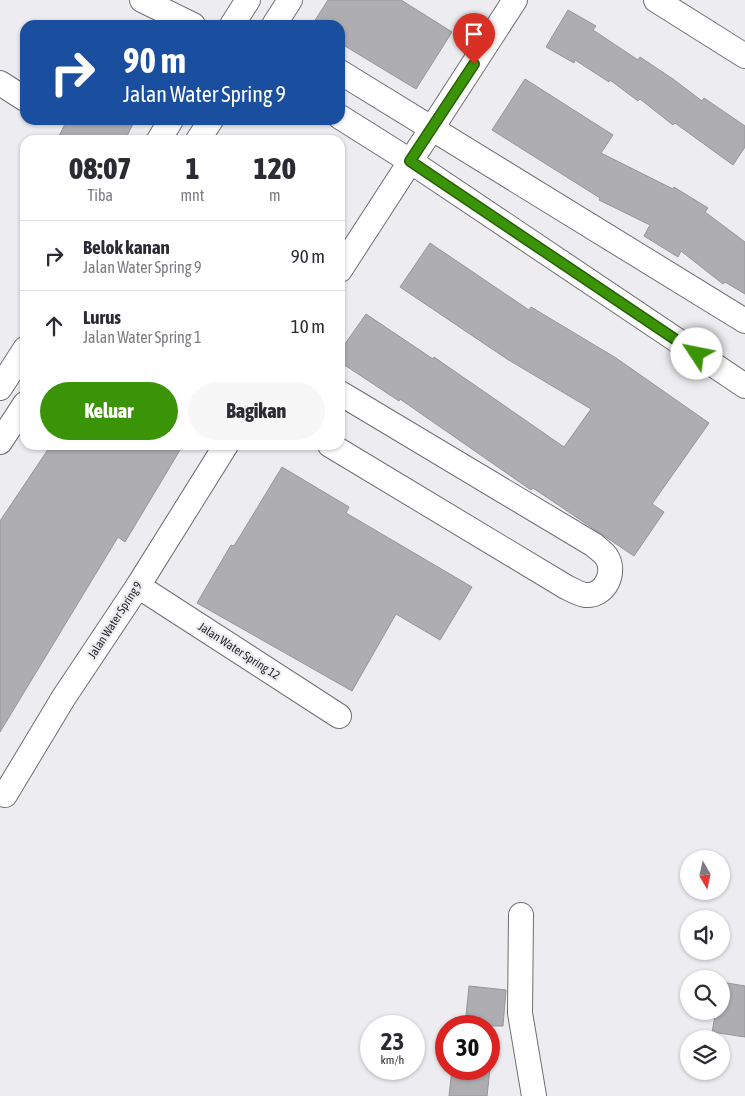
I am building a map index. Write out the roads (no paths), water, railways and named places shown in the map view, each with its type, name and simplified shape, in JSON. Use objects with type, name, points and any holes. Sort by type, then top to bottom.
[{"type":"street","points":[[142,0],[183,20]]},
{"type":"street","points":[[277,20],[290,0]]},
{"type":"street","points":[[345,262],[514,0]]},
{"type":"street","points":[[656,0],[745,56]]},
{"type":"street","points":[[240,12],[254,20]]},
{"type":"street","points":[[345,75],[745,321]]},
{"type":"street","points":[[0,83],[20,96]]},
{"type":"street","points":[[345,120],[410,161],[745,386]]},
{"type":"street","points":[[0,388],[20,357]]},
{"type":"street","points":[[338,450],[558,582],[583,595],[595,594],[606,586],[610,577],[610,566],[605,555],[594,545],[345,396]]},
{"type":"street","points":[[0,442],[20,412]]},
{"type":"street","name":"Jalan Water Spring 9","points":[[5,795],[64,697],[138,586],[223,450]]},
{"type":"street","name":"Jalan Water Spring 12","points":[[138,586],[339,716]]},
{"type":"street","points":[[521,915],[520,1013],[534,1096]]}]
